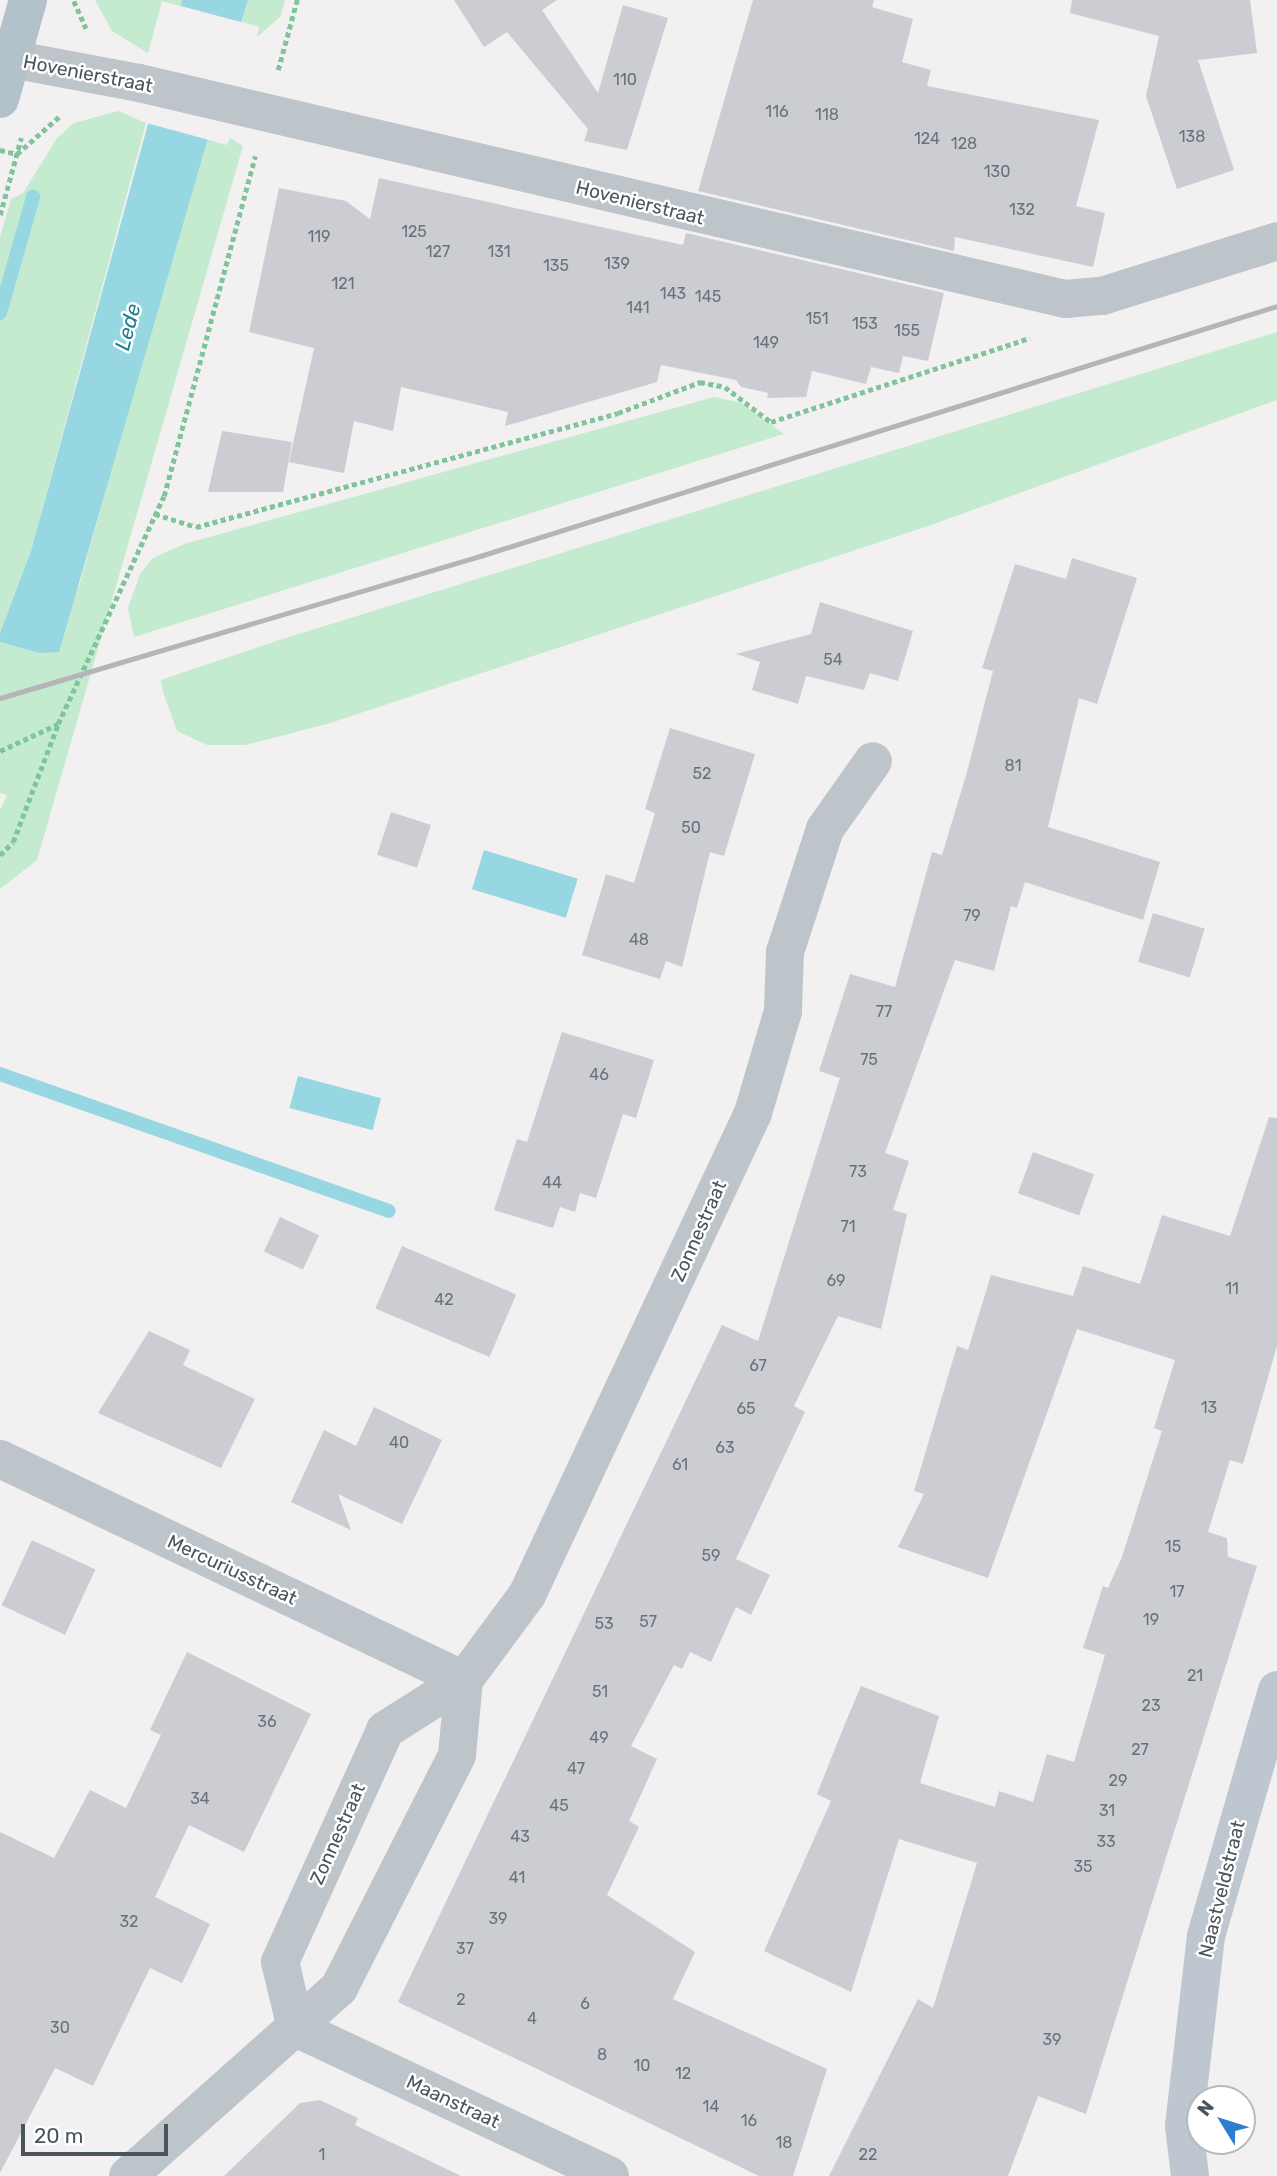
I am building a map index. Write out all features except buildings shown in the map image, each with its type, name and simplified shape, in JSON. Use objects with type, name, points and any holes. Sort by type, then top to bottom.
[{"type":"main road","points":[[0,99],[6,58],[28,0]]},
{"type":"street","name":"Hovenierstraat","points":[[6,58],[139,83],[1065,299],[1102,296],[1277,241]]},
{"type":"street","name":"Zonnestraat","points":[[296,2028],[280,1962],[385,1730],[464,1680],[527,1595],[747,1126],[783,1011],[785,952],[825,829],[873,761]]},
{"type":"street","name":"Mercuriusstraat","points":[[0,1459],[464,1680]]},
{"type":"street","points":[[128,2176],[339,1988],[457,1755],[464,1680]]},
{"type":"street","name":"Naastveldstraat","points":[[1190,2176],[1184,2126],[1206,1936],[1277,1690]]},
{"type":"street","name":"Maanstraat","points":[[296,2028],[610,2176]]},
{"type":"path","points":[[0,855],[13,842],[58,724],[155,514],[253,110],[297,0]]},
{"type":"path","points":[[155,514],[196,527],[618,413],[700,382],[725,387],[771,422],[1054,331],[1065,299]]},
{"type":"path","points":[[0,751],[58,724]]},
{"type":"green space","points":[[95,0],[182,0],[180,6],[162,1],[148,53],[112,31]]},
{"type":"green space","points":[[248,0],[285,0],[280,17],[257,37],[259,27],[242,22]]},
{"type":"green space","points":[[118,111],[146,123],[31,551],[0,633],[0,237],[11,199],[23,193],[57,138],[74,123]]},
{"type":"green space","points":[[230,138],[243,146],[37,860],[0,889],[0,810],[7,795],[0,793],[0,642],[39,653],[79,586],[205,139],[227,145]]},
{"type":"green space","points":[[1277,332],[1277,400],[931,525],[327,724],[245,745],[207,745],[177,731],[163,692],[161,680],[276,641]]},
{"type":"green space","points":[[714,397],[742,403],[784,434],[134,637],[128,608],[140,574],[153,558],[184,544]]},
{"type":"water","name":"Lede","points":[[182,0],[248,0],[59,652],[39,653],[0,642],[0,633],[31,551]]},
{"type":"water","points":[[484,850],[578,879],[566,918],[472,889]]},
{"type":"water","points":[[298,1076],[381,1098],[373,1130],[289,1108]]},
{"type":"pier","points":[[177,5],[245,23],[213,141],[145,123]]},
{"type":"waterway","points":[[0,313],[33,197]]},
{"type":"waterway","points":[[0,1074],[389,1211]]},
{"type":"railway","points":[[0,698],[480,556],[1277,306]]}]
